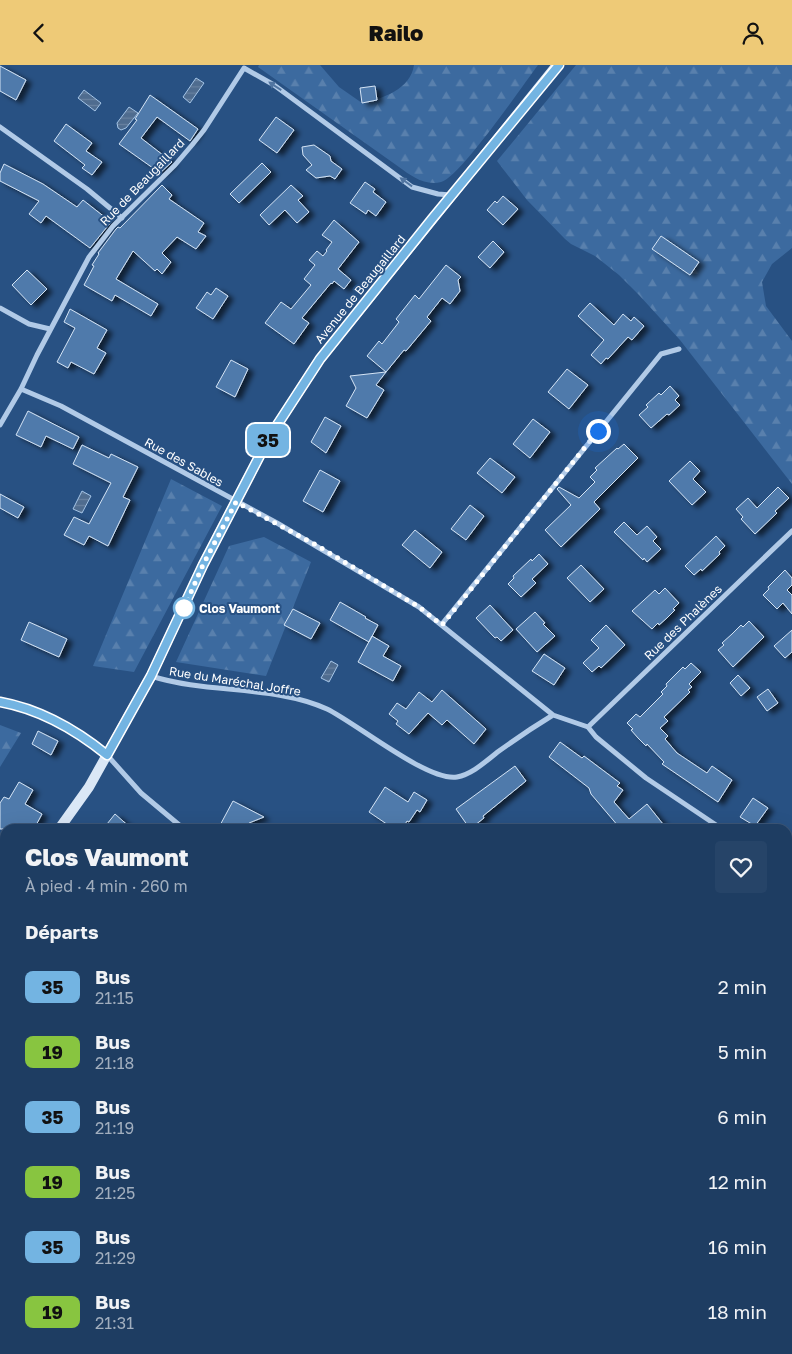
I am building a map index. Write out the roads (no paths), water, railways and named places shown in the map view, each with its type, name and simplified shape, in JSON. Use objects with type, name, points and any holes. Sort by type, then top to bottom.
[{"type":"main road","name":"Avenue de Beaugaillard","points":[[63,824],[89,787],[151,676],[203,565],[270,436],[320,359],[558,65]]},
{"type":"street","name":"Rue de Beaugaillard","points":[[0,425],[21,389],[50,329],[89,257],[112,226],[175,165],[192,145],[204,130],[244,68],[274,85],[412,187],[432,193],[452,195]]},
{"type":"street","points":[[0,127],[87,189],[122,218]]},
{"type":"street","points":[[0,308],[29,324],[50,329]]},
{"type":"street","points":[[442,625],[660,354],[679,349]]},
{"type":"street","name":"Rue des Sables","points":[[21,389],[61,406],[318,546],[419,607],[553,715]]},
{"type":"street","name":"Rue des Phalènes","points":[[588,727],[792,531]]},
{"type":"street","name":"Rue du Maréchal Joffre","points":[[151,676],[189,686],[287,697],[318,707],[348,721],[421,767],[442,775],[457,777],[473,770],[553,715]]},
{"type":"street","points":[[0,702],[28,708],[92,743],[107,755],[141,793],[177,824]]},
{"type":"street","points":[[553,715],[588,727],[596,737],[646,778],[715,824]]},
{"type":"place","name":"Clos Vaumont","points":[[184,608]]}]
